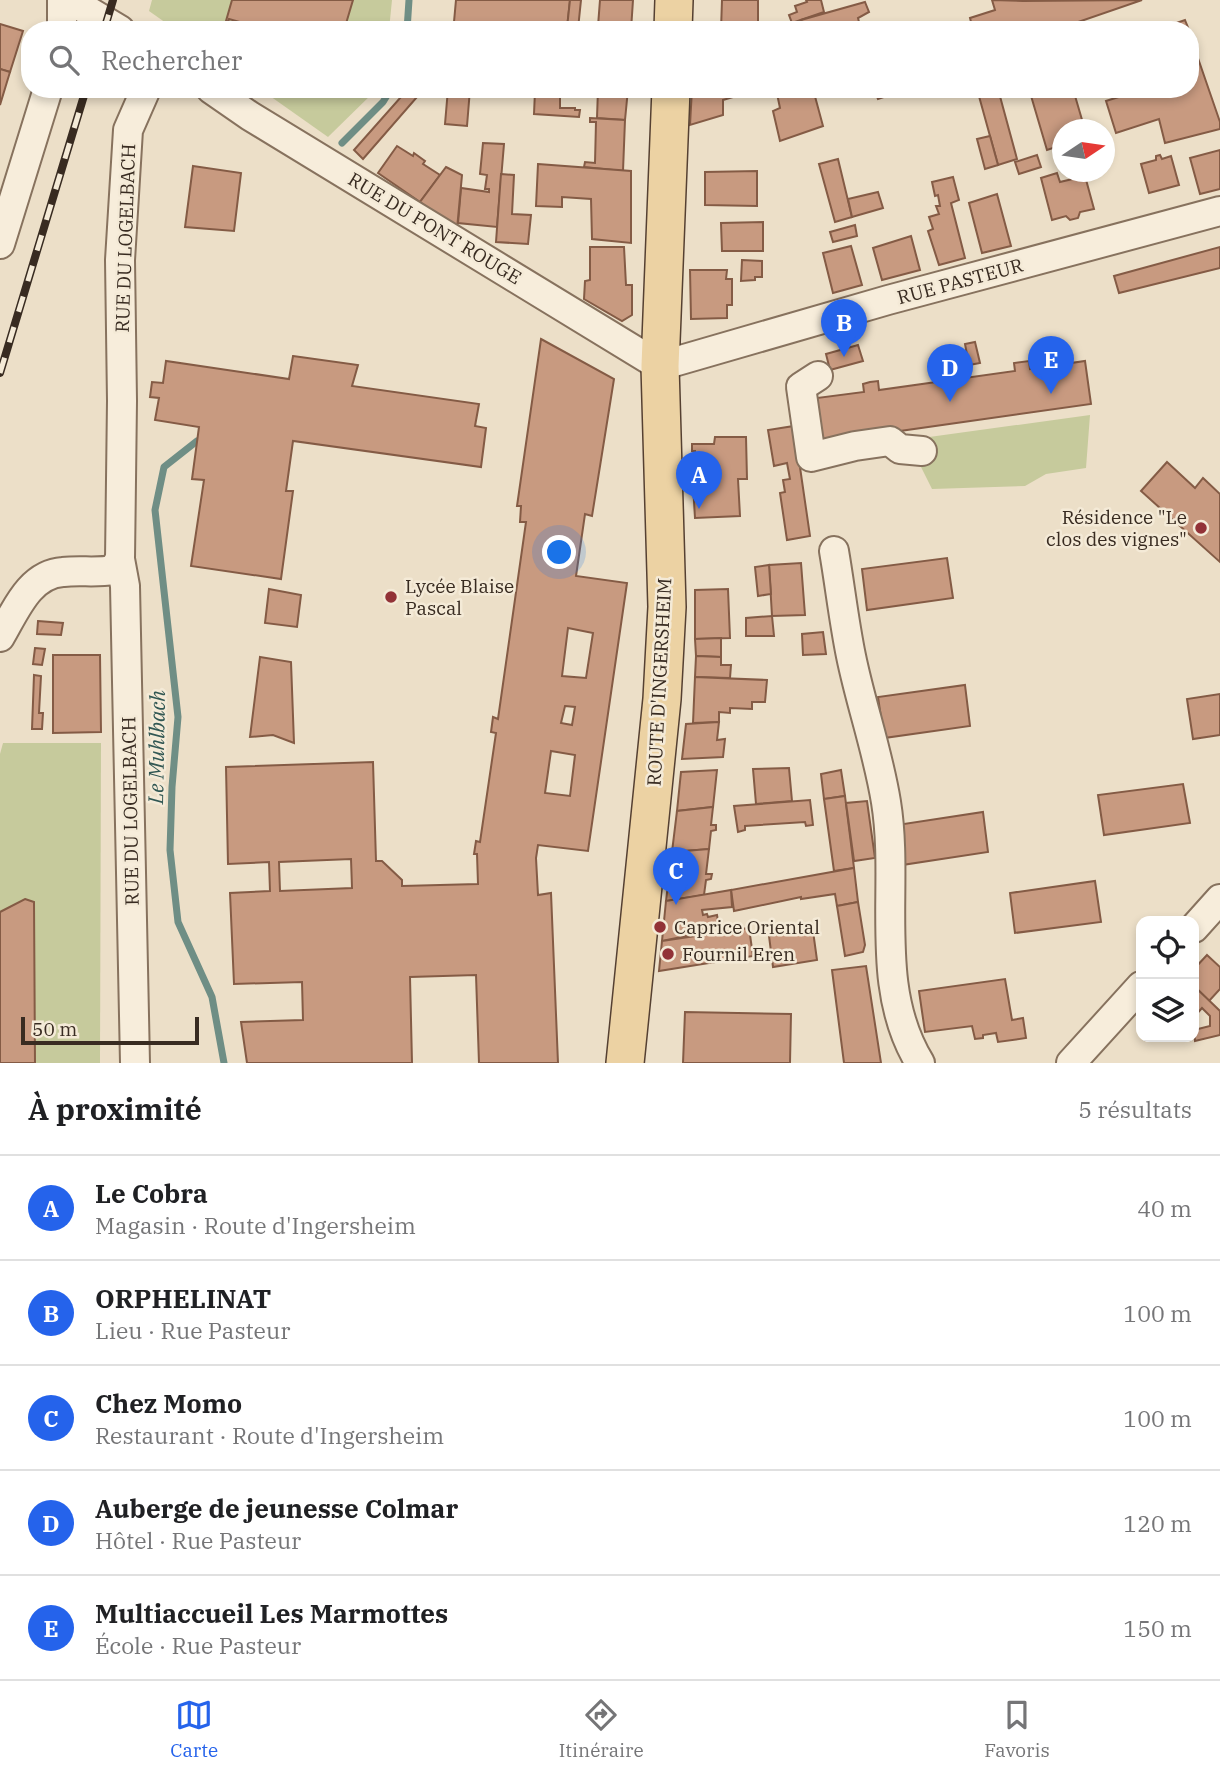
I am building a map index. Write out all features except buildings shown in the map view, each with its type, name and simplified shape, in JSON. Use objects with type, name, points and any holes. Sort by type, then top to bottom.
[{"type":"main road","points":[[673,21],[674,0]]},
{"type":"main road","name":"ROUTE D'INGERSHEIM","points":[[625,1063],[662,699],[667,607],[660,366],[671,98]]},
{"type":"street","points":[[62,0],[62,21]]},
{"type":"street","points":[[70,0],[105,21]]},
{"type":"street","points":[[0,244],[45,98]]},
{"type":"street","name":"RUE DU LOGELBACH","points":[[135,1063],[125,586],[120,559],[120,260],[128,130],[142,98]]},
{"type":"street","name":"RUE DU PONT ROUGE","points":[[224,98],[660,366]]},
{"type":"street","name":"RUE PASTEUR","points":[[660,366],[887,300],[1220,211]]},
{"type":"street","points":[[818,376],[801,387],[811,457],[890,441],[900,449],[922,451]]},
{"type":"street","points":[[834,551],[851,657],[870,727],[886,803],[890,863],[890,964],[908,1044],[920,1063]]},
{"type":"street","points":[[0,637],[30,588],[43,577],[58,572],[113,570],[120,559]]},
{"type":"street","points":[[1199,922],[1220,899]]},
{"type":"street","points":[[1071,1063],[1136,992]]},
{"type":"green space","points":[[152,0],[392,0],[390,21],[163,21],[149,11]]},
{"type":"green space","points":[[273,98],[368,98],[328,137]]},
{"type":"green space","points":[[1090,415],[1086,468],[1046,474],[1025,486],[932,489],[921,467],[922,438]]},
{"type":"green space","points":[[3,743],[101,743],[100,1063],[0,1063],[0,754]]},
{"type":"waterway","name":"Le Muhlbach","points":[[408,21],[409,0]]},
{"type":"waterway","name":"Le Muhlbach","points":[[342,143],[385,98]]},
{"type":"waterway","name":"Le Muhlbach","points":[[197,441],[164,467],[155,510],[178,717],[170,850],[178,922],[212,997],[224,1063]]},
{"type":"railway","points":[[107,21],[113,0]]},
{"type":"railway","points":[[0,373],[83,98]]},
{"type":"place","name":"ORPHELINAT","points":[[844,357]]},
{"type":"place","name":"Multiaccueil Les Marmottes","points":[[1051,394]]},
{"type":"place","name":"Auberge de jeunesse Colmar","points":[[950,402]]},
{"type":"place","name":"Le Cobra","points":[[699,509]]},
{"type":"place","name":"Résidence \"Le clos des vignes\"","points":[[1201,528]]},
{"type":"place","name":"Lycée Blaise Pascal","points":[[391,597]]},
{"type":"place","name":"Chez Momo","points":[[676,905]]},
{"type":"place","name":"Caprice Oriental","points":[[660,927]]},
{"type":"place","name":"Fournil Eren","points":[[668,954]]}]
